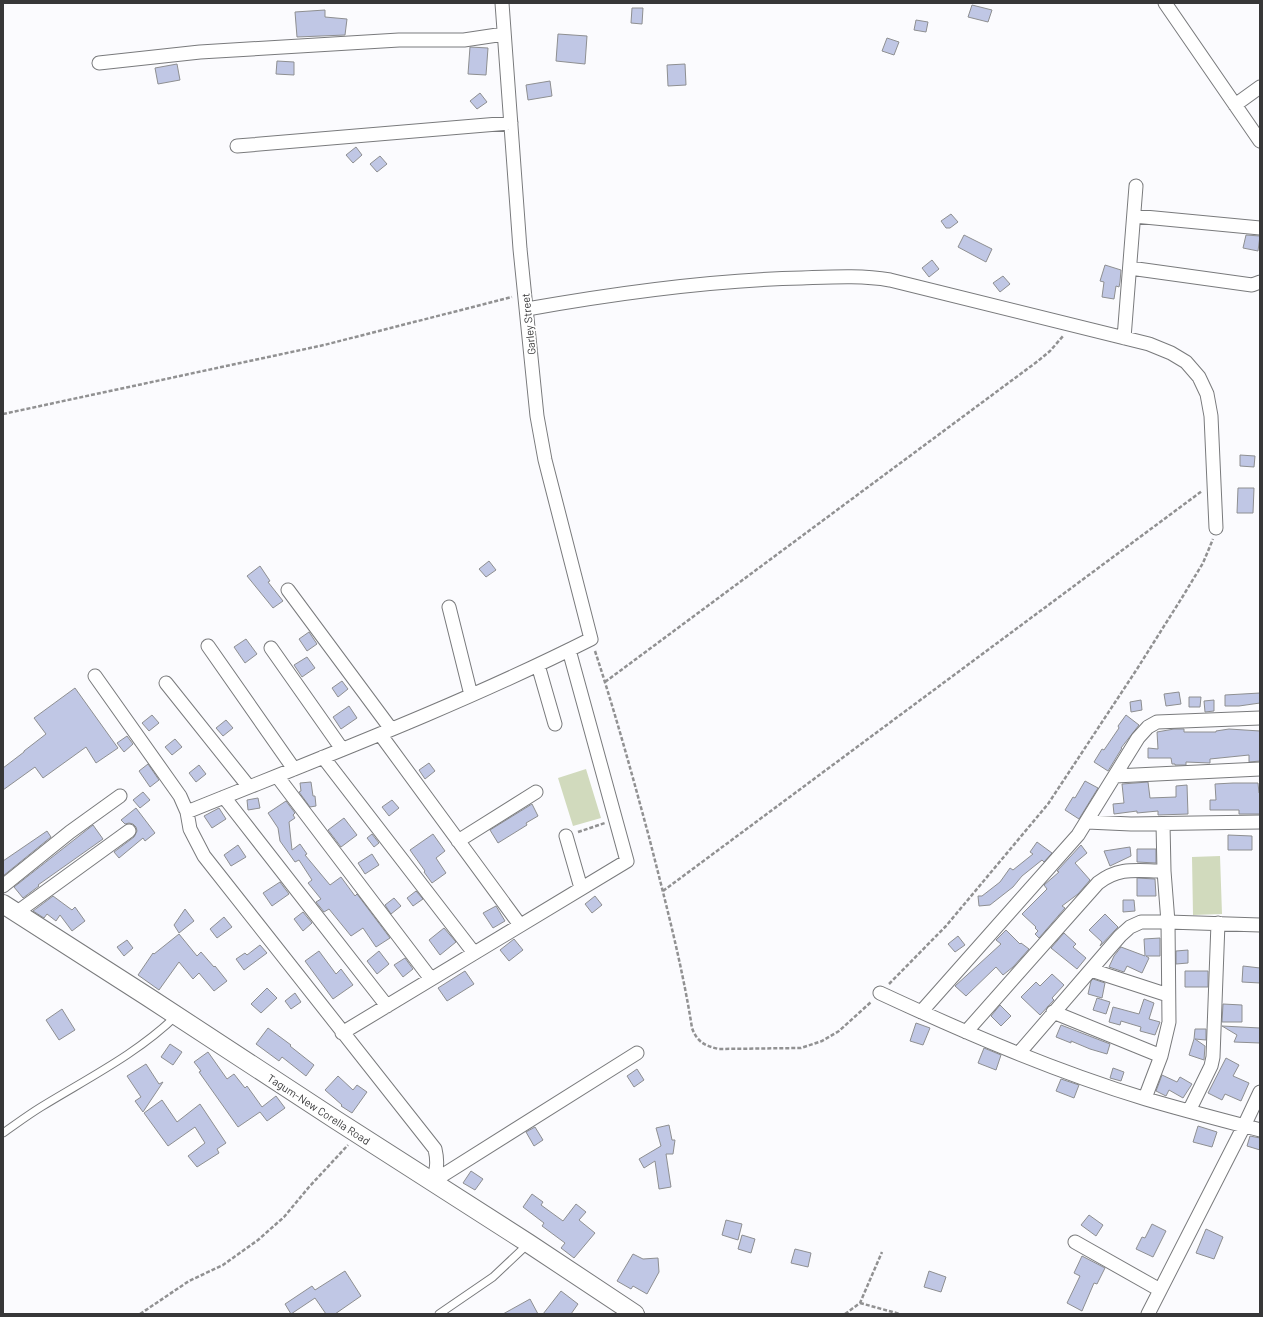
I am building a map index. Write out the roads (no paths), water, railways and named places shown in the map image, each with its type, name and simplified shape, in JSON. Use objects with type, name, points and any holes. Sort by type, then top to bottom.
[{"type":"main road","name":"Tagum-New Corella Road","points":[[9,908],[177,1015],[358,1135],[635,1314]]},
{"type":"street","name":"Garley Street","points":[[502,3],[524,294],[537,416],[545,460],[591,639],[569,650]]},
{"type":"street","points":[[1165,3],[1260,141]]},
{"type":"street","points":[[99,62],[200,52],[399,40],[464,40],[504,34]]},
{"type":"street","points":[[1236,105],[1260,87]]},
{"type":"street","points":[[237,146],[511,122]]},
{"type":"street","points":[[1124,338],[1136,186]]},
{"type":"street","points":[[1134,216],[1260,228]]},
{"type":"street","points":[[1130,268],[1252,285],[1260,282]]},
{"type":"street","points":[[526,309],[587,299],[729,282],[769,279],[872,277],[1149,344],[1171,353],[1186,362],[1199,377],[1207,394],[1210,416],[1216,528]]},
{"type":"street","points":[[288,590],[385,731],[458,841],[520,925]]},
{"type":"street","points":[[449,608],[470,695]]},
{"type":"street","points":[[208,646],[294,769]]},
{"type":"street","points":[[271,648],[342,749]]},
{"type":"street","points":[[187,812],[470,695],[569,650],[627,861],[342,1033]]},
{"type":"street","points":[[538,665],[555,724]]},
{"type":"street","points":[[95,676],[180,796],[187,812],[190,829],[204,856],[435,1150],[437,1171],[432,1182]]},
{"type":"street","points":[[166,683],[249,787]]},
{"type":"street","points":[[921,1012],[1066,849],[1086,822],[1138,738],[1153,724],[1157,722],[1260,718]]},
{"type":"street","points":[[323,757],[474,953]]},
{"type":"street","points":[[1115,776],[1260,769]]},
{"type":"street","points":[[277,776],[431,979]]},
{"type":"street","points":[[458,841],[536,792]]},
{"type":"street","points":[[3,886],[70,832],[120,796]]},
{"type":"street","points":[[224,797],[386,1006]]},
{"type":"street","points":[[1086,822],[1131,824],[1260,822]]},
{"type":"street","points":[[1145,1098],[1161,1056],[1169,1022],[1168,922],[1162,824]]},
{"type":"street","points":[[9,908],[129,831]]},
{"type":"street","points":[[566,836],[581,888]]},
{"type":"street","points":[[966,1032],[1098,883],[1112,874],[1122,871],[1164,871]]},
{"type":"street","points":[[1019,1054],[1053,1012],[1120,936],[1130,927],[1141,922],[1260,925]]},
{"type":"street","points":[[1189,1111],[1211,1066],[1213,1057],[1218,923]]},
{"type":"street","points":[[1091,970],[1168,995]]},
{"type":"street","points":[[880,993],[1019,1054],[1145,1098],[1260,1130]]},
{"type":"street","points":[[1053,1012],[1161,1056]]},
{"type":"street","points":[[432,1182],[637,1053]]},
{"type":"street","points":[[1148,1314],[1260,1092]]},
{"type":"street","points":[[1075,1242],[1160,1290]]},
{"type":"lane","points":[[3,1133],[40,1108],[137,1049],[177,1015]]},
{"type":"lane","points":[[439,1314],[493,1278],[528,1244]]}]
